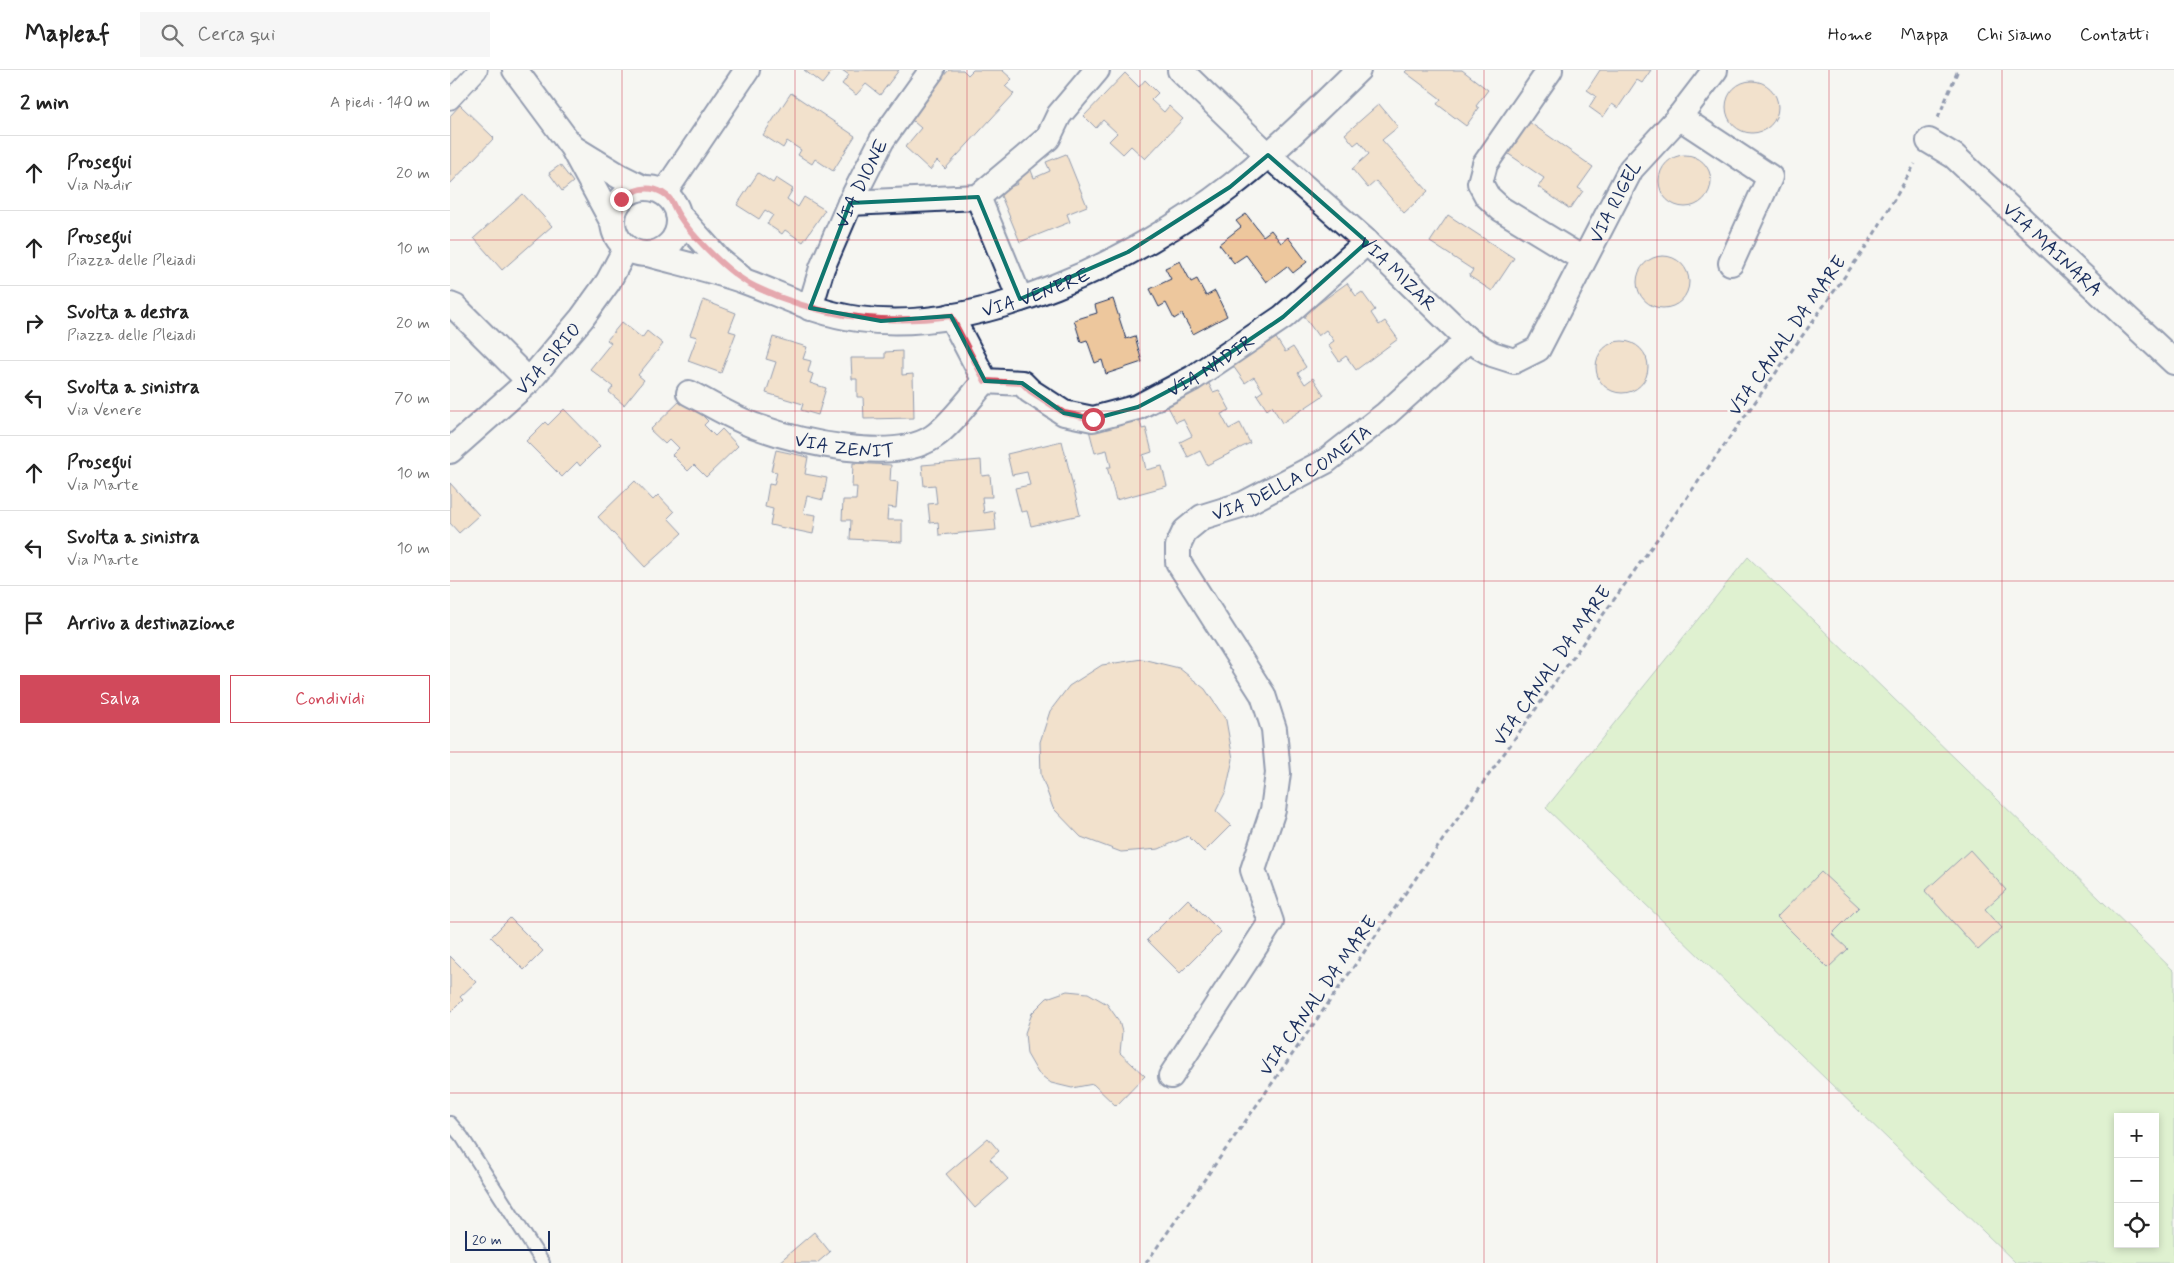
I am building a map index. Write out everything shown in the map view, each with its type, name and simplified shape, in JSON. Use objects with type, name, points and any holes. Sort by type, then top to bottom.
[{"type":"street","points":[[450,100],[478,70]]},
{"type":"street","points":[[515,70],[572,147],[612,221],[618,240],[637,251],[659,251],[673,240],[678,229],[678,214],[674,204],[653,190],[619,176],[572,147]]},
{"type":"street","points":[[612,221],[615,208],[621,199],[632,191],[653,190],[747,70]]},
{"type":"street","name":"VIA DIONE","points":[[810,308],[822,268],[850,203],[882,140],[932,70]]},
{"type":"street","points":[[850,203],[978,197],[1048,138],[1060,115],[1097,70]]},
{"type":"street","name":"VIA MIZAR","points":[[1180,70],[1268,155],[1367,242],[1468,340],[1492,354],[1514,360],[1538,349]]},
{"type":"street","name":"VIA VENERE","points":[[637,251],[745,282],[810,308],[881,321],[951,316],[1020,300],[1079,277],[1128,252],[1230,187],[1268,155],[1358,70]]},
{"type":"street","points":[[1550,70],[1485,164],[1480,183],[1487,196],[1502,209],[1584,259]]},
{"type":"street","name":"VIA RIGEL","points":[[1538,349],[1631,169],[1679,117],[1715,70]]},
{"type":"street","points":[[1679,117],[1770,177],[1731,263]]},
{"type":"street","name":"VIA MAINARA","points":[[1929,141],[1954,156],[2174,362]]},
{"type":"street","points":[[978,197],[1020,300]]},
{"type":"street","name":"VIA VENERE","points":[[678,214],[719,260],[745,282]]},
{"type":"street","name":"VIA NADIR","points":[[985,381],[1022,383],[1030,391],[1064,413],[1093,419],[1138,407],[1193,378],[1283,317],[1367,242]]},
{"type":"street","name":"VIA SIRIO","points":[[450,451],[529,381],[582,318],[608,282],[637,251]]},
{"type":"street","points":[[450,305],[455,307],[529,381]]},
{"type":"street","points":[[951,316],[985,381]]},
{"type":"street","name":"VIA DELLA COMETA","points":[[1171,1076],[1271,922],[1253,870],[1273,810],[1278,773],[1274,729],[1263,696],[1178,562],[1178,546],[1185,532],[1202,517],[1244,504],[1326,461],[1386,414],[1468,340]]},
{"type":"street","name":"VIA ZENIT","points":[[689,393],[756,427],[808,443],[879,450],[915,445],[933,437],[985,381]]},
{"type":"lane","points":[[450,1123],[462,1137],[543,1263]]},
{"type":"path","name":"VIA CANAL DA MARE","points":[[1146,1263],[1870,241],[1929,141],[1958,70]]},
{"type":"highlighted area","points":[[1268,155],[1367,242],[1283,317],[1193,378],[1138,407],[1093,419],[1064,413],[1022,383],[985,381],[951,316],[881,321],[810,308],[850,203],[978,197],[1020,299],[1128,252],[1230,187]]},
{"type":"green space","points":[[1748,557],[2174,971],[2174,1263],[2016,1263],[1546,808]]},
{"type":"building","points":[[804,70],[833,70],[822,84]]},
{"type":"building","points":[[842,70],[899,70],[880,95],[866,84],[856,95],[842,84],[849,75]]},
{"type":"building","points":[[949,70],[963,70],[968,75],[973,70],[1002,70],[1012,79],[1005,86],[1014,94],[945,169],[937,161],[930,170],[905,147],[921,128],[907,116]]},
{"type":"building","points":[[1407,70],[1462,70],[1488,90],[1476,106],[1479,108],[1466,126],[1437,104],[1441,99],[1405,72]]},
{"type":"building","points":[[1600,70],[1651,70],[1642,83],[1637,80],[1618,108],[1612,104],[1603,117],[1589,107],[1596,96],[1587,90]]},
{"type":"building","points":[[1125,73],[1139,87],[1145,80],[1158,93],[1151,100],[1164,112],[1169,106],[1183,119],[1145,159],[1131,146],[1123,154],[1109,141],[1117,133],[1103,120],[1096,128],[1084,116]]},
{"type":"building","points":[[1747,81],[1757,81],[1771,88],[1778,102],[1778,112],[1771,126],[1757,133],[1747,133],[1737,129],[1730,122],[1726,112],[1726,102],[1730,92],[1737,85]]},
{"type":"building","points":[[791,93],[855,136],[833,171],[815,159],[812,164],[798,155],[801,150],[787,141],[783,148],[763,135]]},
{"type":"building","points":[[1379,104],[1398,127],[1382,140],[1428,191],[1404,213],[1376,181],[1368,188],[1352,169],[1369,154],[1359,141],[1354,145],[1345,134]]},
{"type":"building","points":[[460,105],[494,138],[450,184],[450,116]]},
{"type":"building","points":[[1529,122],[1593,167],[1578,188],[1583,191],[1570,209],[1538,187],[1544,178],[1507,153]]},
{"type":"building","points":[[1066,154],[1087,206],[1067,214],[1070,222],[1020,242],[999,191],[1018,184],[1013,174],[1030,168],[1034,178],[1050,171],[1046,162]]},
{"type":"building","points":[[1680,155],[1690,155],[1704,162],[1711,176],[1711,186],[1704,200],[1690,207],[1680,207],[1670,203],[1663,196],[1659,186],[1659,176],[1663,166],[1670,159]]},
{"type":"building","points":[[560,165],[573,182],[562,191],[549,173]]},
{"type":"building","points":[[758,173],[773,183],[776,178],[793,189],[787,199],[798,207],[804,197],[825,210],[803,242],[785,230],[782,234],[767,224],[773,215],[765,210],[759,219],[737,205]]},
{"type":"building","points":[[523,194],[552,226],[502,270],[474,238]]},
{"type":"building","points":[[1246,214],[1263,236],[1271,230],[1281,243],[1288,237],[1307,262],[1293,273],[1287,266],[1266,282],[1246,255],[1234,263],[1219,244],[1241,227],[1236,221]]},
{"type":"building","points":[[1448,215],[1514,258],[1492,291],[1469,276],[1473,270],[1430,242]]},
{"type":"building","points":[[1658,256],[1668,256],[1682,263],[1689,277],[1689,287],[1682,301],[1668,308],[1658,308],[1648,304],[1641,297],[1637,287],[1637,277],[1641,267],[1648,260]]},
{"type":"building","points":[[1180,261],[1191,282],[1197,279],[1206,296],[1215,291],[1227,316],[1193,334],[1182,314],[1174,319],[1166,303],[1159,307],[1150,289],[1171,279],[1165,268]]},
{"type":"building","points":[[1347,283],[1356,296],[1362,292],[1375,310],[1371,313],[1379,325],[1385,321],[1398,339],[1356,370],[1346,356],[1339,361],[1328,345],[1334,341],[1326,330],[1318,336],[1303,315]]},
{"type":"building","points":[[1113,299],[1126,339],[1135,336],[1142,362],[1106,374],[1102,360],[1095,363],[1087,340],[1081,342],[1074,320],[1097,313],[1095,305]]},
{"type":"building","points":[[703,300],[736,313],[729,331],[736,333],[721,373],[688,361],[697,337],[690,335]]},
{"type":"building","points":[[622,322],[642,338],[647,331],[663,344],[638,375],[644,380],[624,405],[609,392],[613,387],[590,369],[611,343],[607,340]]},
{"type":"building","points":[[773,337],[807,347],[803,359],[811,361],[808,372],[813,374],[810,383],[826,388],[818,415],[801,410],[803,404],[766,393],[776,362],[766,359]]},
{"type":"building","points":[[1276,338],[1285,352],[1293,347],[1306,367],[1298,373],[1305,384],[1313,378],[1324,395],[1282,423],[1272,406],[1267,410],[1257,395],[1263,391],[1254,377],[1245,383],[1233,366]]},
{"type":"building","points":[[1617,341],[1627,341],[1641,348],[1648,362],[1648,372],[1641,386],[1627,393],[1617,393],[1607,389],[1600,382],[1596,372],[1596,362],[1600,352],[1607,345]]},
{"type":"building","points":[[902,351],[902,375],[913,374],[914,418],[864,419],[863,397],[857,397],[857,379],[852,379],[851,358],[885,358],[885,352]]},
{"type":"building","points":[[1206,378],[1213,392],[1219,390],[1230,410],[1221,414],[1229,429],[1240,423],[1250,443],[1207,465],[1200,451],[1188,457],[1180,442],[1192,436],[1183,419],[1176,422],[1164,399]]},
{"type":"building","points":[[684,397],[708,421],[704,425],[715,436],[722,429],[738,446],[706,477],[694,465],[688,471],[672,455],[679,448],[670,439],[665,444],[650,430]]},
{"type":"building","points":[[564,409],[600,446],[580,466],[577,462],[562,477],[526,441],[545,422],[548,425]]},
{"type":"building","points":[[1139,417],[1142,429],[1146,428],[1152,452],[1143,455],[1146,470],[1162,466],[1167,486],[1116,500],[1107,467],[1111,467],[1107,450],[1095,453],[1089,430]]},
{"type":"building","points":[[1062,441],[1080,515],[1031,526],[1027,511],[1021,512],[1015,488],[1030,485],[1027,472],[1012,475],[1007,454]]},
{"type":"building","points":[[776,450],[808,457],[805,474],[827,478],[823,500],[807,496],[803,513],[816,515],[813,534],[770,525],[773,509],[765,507],[769,484],[774,485],[777,472],[771,471]]},
{"type":"building","points":[[981,460],[982,476],[990,475],[992,497],[982,497],[984,513],[994,511],[996,530],[939,535],[938,522],[930,523],[928,504],[937,503],[935,485],[924,486],[922,465]]},
{"type":"building","points":[[853,463],[891,465],[890,481],[898,482],[896,508],[888,507],[887,520],[902,520],[902,542],[850,539],[851,520],[842,520],[843,500],[856,500],[857,487],[852,487]]},
{"type":"building","points":[[635,481],[653,500],[658,495],[674,512],[668,518],[682,533],[645,567],[598,517]]},
{"type":"building","points":[[450,483],[479,515],[459,533],[450,523]]},
{"type":"building","points":[[1142,659],[1179,668],[1205,689],[1226,720],[1233,759],[1226,791],[1216,811],[1231,825],[1204,852],[1188,836],[1159,849],[1121,852],[1081,837],[1053,808],[1041,775],[1040,742],[1050,711],[1069,686],[1102,665]]},
{"type":"building","points":[[1970,850],[2006,890],[1985,909],[2002,928],[1978,950],[1925,891]]},
{"type":"building","points":[[1821,872],[1859,907],[1832,934],[1848,949],[1828,968],[1777,917]]},
{"type":"building","points":[[1188,899],[1221,932],[1180,973],[1147,940]]},
{"type":"building","points":[[510,918],[543,951],[524,970],[491,937]]},
{"type":"building","points":[[450,956],[476,982],[460,997],[463,1000],[450,1013]]},
{"type":"building","points":[[1067,991],[1088,993],[1107,1004],[1119,1021],[1122,1032],[1120,1053],[1145,1076],[1116,1106],[1093,1084],[1072,1088],[1051,1083],[1038,1073],[1027,1054],[1025,1033],[1032,1013],[1047,998]]},
{"type":"building","points":[[988,1138],[999,1151],[990,1159],[1008,1179],[975,1208],[946,1174]]},
{"type":"building","points":[[814,1232],[830,1252],[817,1263],[778,1263]]},
{"type":"route","points":[[621,199],[632,191],[643,188],[652,188],[664,193],[674,204],[678,214],[702,242],[719,260],[745,282],[797,304],[822,312],[881,321],[951,316],[985,381],[1022,383],[1030,391],[1064,413],[1093,419]]}]
